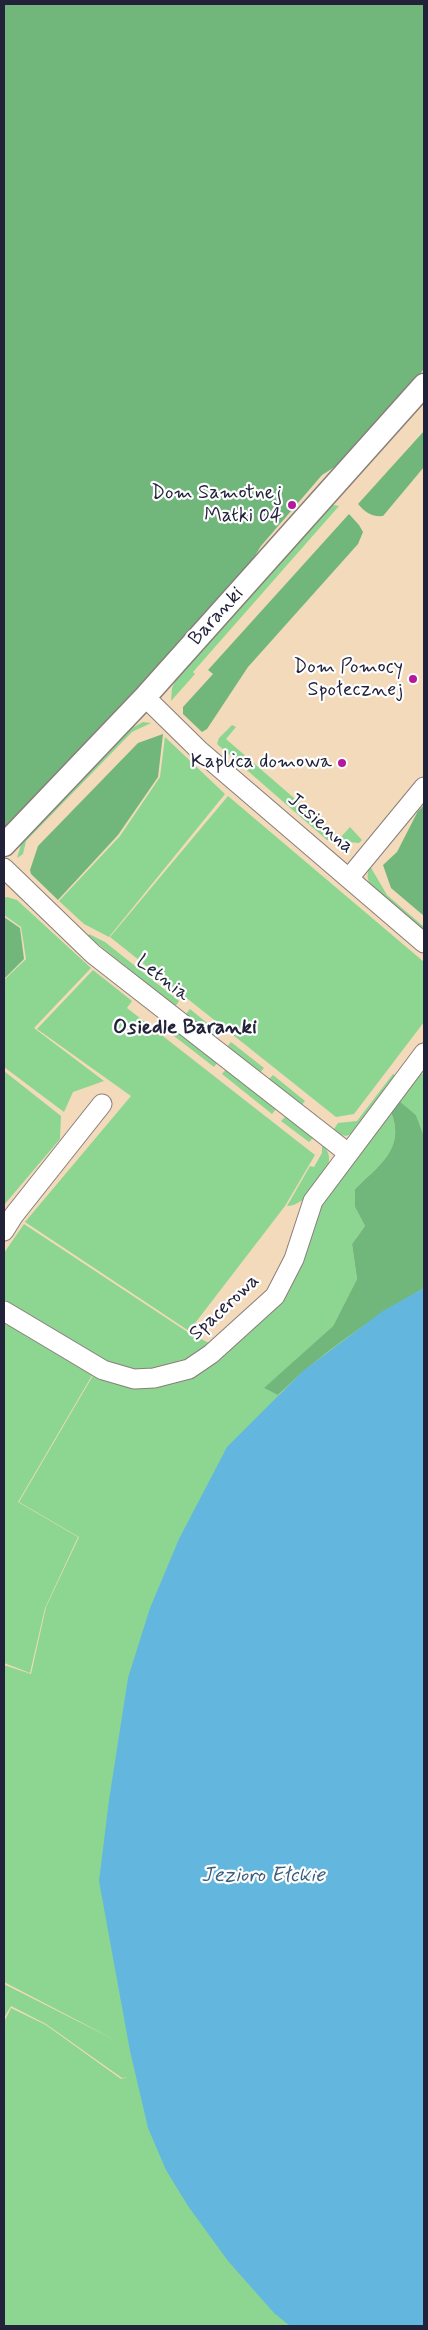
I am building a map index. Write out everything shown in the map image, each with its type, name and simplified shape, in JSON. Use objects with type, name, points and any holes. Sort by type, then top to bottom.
[{"type":"street","name":"Baranki","points":[[4,845],[145,697],[424,385]]},
{"type":"street","name":"Jesienna","points":[[145,697],[200,751],[424,943]]},
{"type":"street","points":[[349,878],[424,787]]},
{"type":"street","name":"Letnia","points":[[4,868],[93,954],[348,1153]]},
{"type":"street","name":"Spacerowa","points":[[4,1311],[103,1370],[134,1379],[154,1378],[189,1369],[212,1354],[275,1296],[294,1259],[312,1201],[424,1053]]},
{"type":"street","points":[[4,1231],[14,1215],[102,1104]]},
{"type":"green space","points":[[4,4],[424,4],[424,369],[341,463],[322,475],[261,546],[245,572],[137,692],[4,828]]},
{"type":"green space","points":[[424,431],[424,467],[383,516],[375,516],[366,512],[358,504]]},
{"type":"green space","points":[[333,505],[339,506],[193,672],[195,674],[171,701],[172,688],[177,677],[327,509]]},
{"type":"green space","points":[[349,514],[363,532],[358,544],[248,667],[207,729],[202,732],[183,714],[183,707],[213,674],[208,670]]},
{"type":"green space","points":[[143,722],[151,723],[132,732],[26,841],[23,854],[17,858],[22,841],[128,730]]},
{"type":"green space","points":[[232,725],[236,727],[226,739],[340,838],[350,827],[362,840],[359,843],[327,840],[217,744],[219,738]]},
{"type":"green space","points":[[163,734],[158,777],[118,835],[58,900],[31,874],[30,870],[38,846],[138,743]]},
{"type":"green space","points":[[165,737],[225,794],[109,937],[84,924],[59,901],[120,836],[160,777]]},
{"type":"green space","points":[[228,796],[424,962],[424,1022],[354,1114],[336,1117],[110,937]]},
{"type":"green space","points":[[424,805],[424,916],[391,888],[383,865],[397,852],[418,811]]},
{"type":"green space","points":[[370,866],[387,895],[424,927],[424,932],[373,889],[368,878]]},
{"type":"green space","points":[[4,898],[17,900],[91,968],[34,1028],[104,1081],[73,1092],[64,1112],[4,1067],[4,980],[26,959],[21,927],[4,915]]},
{"type":"green space","points":[[4,917],[20,928],[24,959],[4,979]]},
{"type":"green space","points":[[89,934],[105,942],[179,1001],[175,1007],[88,936]]},
{"type":"green space","points":[[93,970],[132,1001],[127,1008],[315,1155],[285,1206],[189,1331],[25,1222],[131,1096],[37,1029]]},
{"type":"green space","points":[[190,1009],[218,1032],[214,1037],[185,1015]]},
{"type":"green space","points":[[160,1017],[218,1062],[214,1067],[156,1022]]},
{"type":"green space","points":[[231,1042],[264,1068],[259,1074],[226,1048]]},
{"type":"green space","points":[[226,1069],[276,1109],[272,1114],[222,1074]]},
{"type":"green space","points":[[4,1071],[61,1116],[60,1139],[4,1205]]},
{"type":"green space","name":"Jezioro Ełckie","points":[[420,1072],[424,1075],[424,1136],[416,1115],[399,1102],[391,1112],[395,1125],[392,1147],[380,1164],[355,1189],[355,1207],[365,1226],[352,1244],[357,1279],[333,1326],[265,1388],[279,1395],[330,1350],[385,1311],[424,1288],[394,2326],[4,2326],[4,2022],[11,2008],[46,2025],[121,2079],[127,2077],[122,2078],[46,2024],[11,2006],[4,2018],[4,1984],[119,2042],[4,1982],[4,1665],[31,1674],[46,1607],[79,1537],[19,1502],[95,1372],[152,1384],[262,1315],[320,1208]]},
{"type":"green space","points":[[393,1074],[397,1076],[354,1133],[346,1136],[332,1132],[338,1123],[357,1121]]},
{"type":"green space","points":[[273,1075],[305,1101],[300,1107],[268,1080]]},
{"type":"green space","points":[[399,1101],[416,1115],[424,1136],[424,1288],[385,1311],[348,1337],[278,1395],[264,1388],[333,1326],[357,1279],[352,1244],[365,1226],[355,1207],[355,1189],[380,1164],[392,1147],[395,1125],[391,1112]]},
{"type":"green space","points":[[286,1116],[313,1138],[309,1142],[281,1121]]},
{"type":"green space","points":[[322,1145],[328,1152],[329,1158],[321,1181],[301,1201],[287,1206],[310,1166],[314,1167],[322,1153]]},
{"type":"green space","points":[[24,1224],[189,1333],[213,1345],[176,1368],[128,1371],[100,1362],[4,1300],[4,1253]]},
{"type":"green space","points":[[4,1320],[94,1372],[18,1502],[78,1537],[45,1608],[30,1673],[4,1663]]},
{"type":"water","name":"Jezioro Ełckie","points":[[424,1288],[424,2326],[290,2326],[274,2313],[228,2261],[188,2206],[166,2170],[148,2128],[130,2051],[99,1881],[109,1800],[128,1678],[150,1608],[179,1539],[227,1447],[303,1371],[383,1311]]},
{"type":"place","name":"Dom Samotnej Matki 04","points":[[292,505]]},
{"type":"place","name":"Dom Pomocy Społecznej","points":[[413,679]]},
{"type":"place","name":"Kaplica domowa","points":[[342,763]]},
{"type":"district","name":"Osiedle Baranki","points":[[185,1029]]}]
